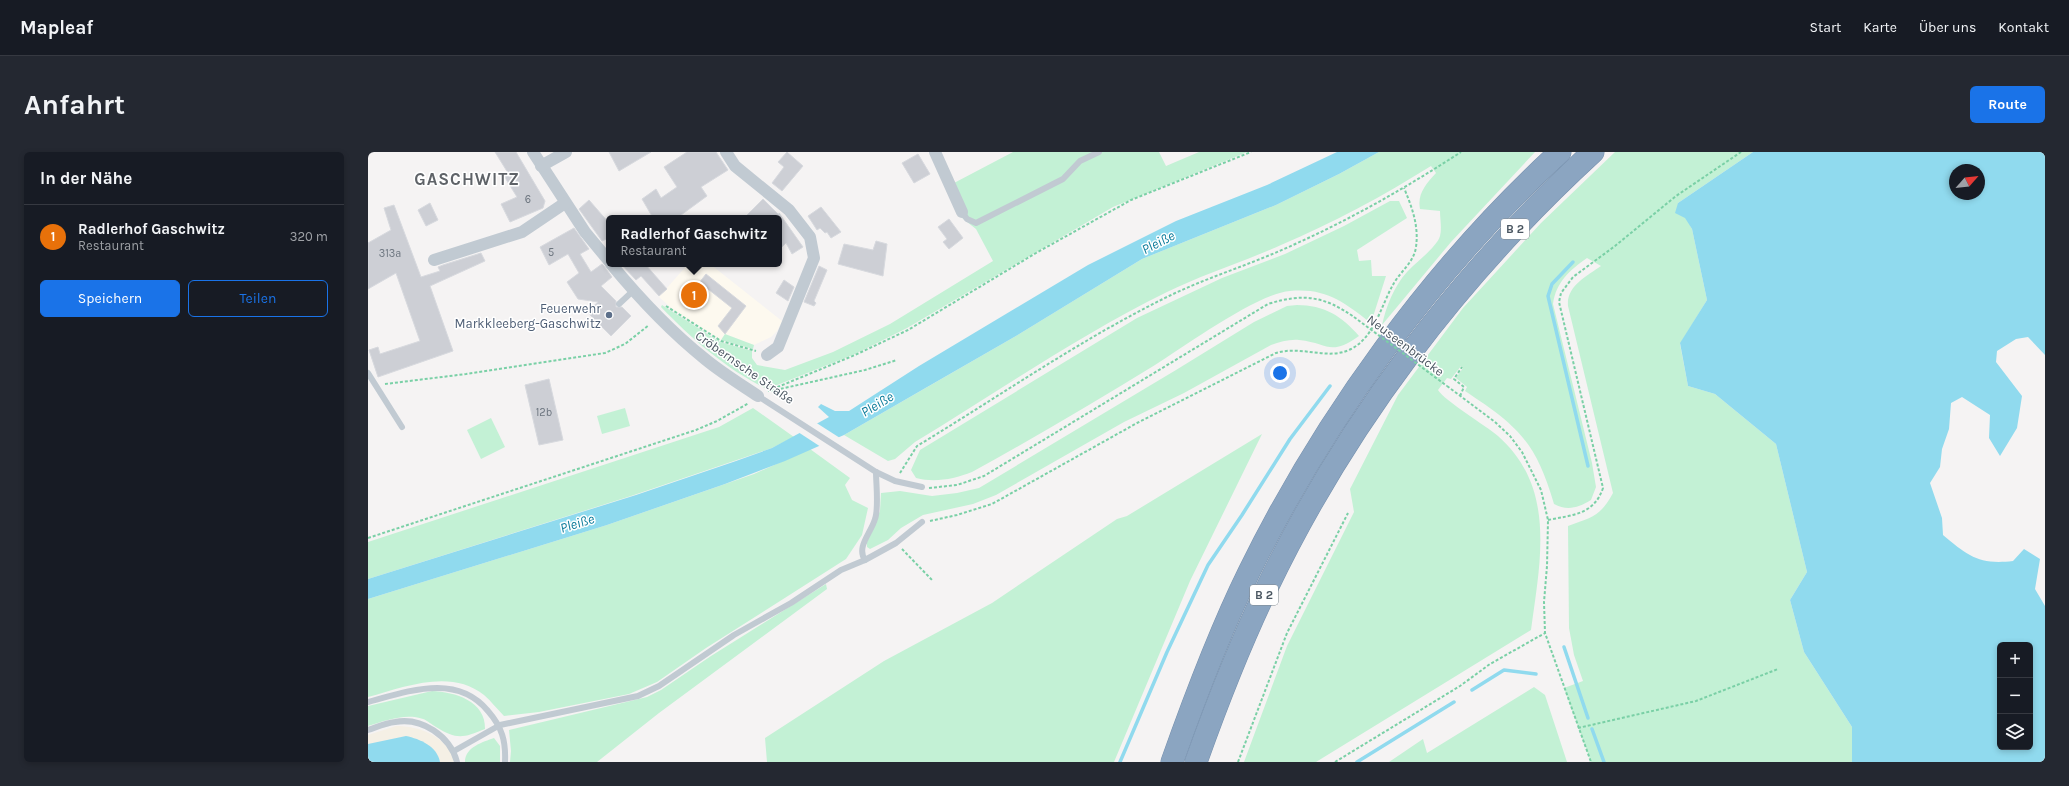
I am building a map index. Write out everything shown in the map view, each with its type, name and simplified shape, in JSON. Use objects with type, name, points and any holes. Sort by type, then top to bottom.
[{"type":"highway","name":"B 2","points":[[1172,762],[1201,681],[1226,622],[1268,534],[1315,451],[1370,370],[1426,296],[1480,234],[1560,152]]},
{"type":"highway","name":"B 2","points":[[1196,762],[1216,704],[1268,586],[1315,497],[1372,406],[1443,312],[1491,255],[1538,205],[1593,152]]},
{"type":"street","points":[[533,152],[565,203],[606,257]]},
{"type":"street","points":[[541,166],[566,152]]},
{"type":"street","points":[[726,152],[735,166],[789,210],[810,237],[814,258],[778,347],[767,355]]},
{"type":"street","points":[[935,152],[962,212]]},
{"type":"street","points":[[434,260],[522,232],[565,203]]},
{"type":"street","name":"Cröbernsche Straße","points":[[614,267],[657,316],[707,360],[762,394]]},
{"type":"lane","points":[[962,212],[968,219],[976,223],[982,221],[1064,179],[1080,161],[1099,152]]},
{"type":"lane","points":[[619,304],[634,290]]},
{"type":"lane","points":[[368,373],[374,386],[402,427]]},
{"type":"lane","name":"Cröbernsche Straße","points":[[762,394],[779,409],[876,472],[895,481],[922,487]]},
{"type":"lane","points":[[865,560],[861,555],[862,546],[876,518],[876,472]]},
{"type":"lane","points":[[454,751],[500,725],[638,696],[659,686],[734,635],[791,603],[841,570],[865,560],[896,543],[922,522]]},
{"type":"lane","points":[[368,702],[401,693],[443,687],[459,690],[475,699],[500,725],[506,744],[505,762]]},
{"type":"lane","points":[[368,730],[396,722],[413,722],[430,728],[446,739],[454,751],[457,762]]},
{"type":"path","points":[[368,538],[696,430],[730,414],[762,394],[862,352],[908,330],[1043,249],[1131,200],[1251,152]]},
{"type":"path","points":[[895,481],[918,446],[1134,314],[1198,283],[1283,250],[1341,223],[1404,188],[1461,152]]},
{"type":"path","points":[[1548,520],[1582,513],[1592,507],[1599,499],[1603,488],[1563,321],[1559,302],[1561,292],[1566,284],[1577,274],[1615,246],[1676,196],[1741,152]]},
{"type":"path","points":[[922,522],[956,515],[992,504],[1137,423],[1276,353],[1298,349],[1325,354],[1338,353],[1351,349],[1360,342],[1376,322],[1388,294],[1412,260],[1416,249],[1417,237],[1414,212],[1404,188]]},
{"type":"path","name":"Neuseenbrücke","points":[[922,487],[941,488],[957,485],[984,476],[1268,304],[1287,298],[1311,297],[1328,302],[1354,318],[1495,422],[1510,436],[1522,452],[1541,490],[1548,520],[1547,566],[1544,602],[1545,633],[1591,762]]},
{"type":"path","points":[[665,305],[721,341],[767,355]]},
{"type":"path","points":[[374,386],[605,353],[626,344],[646,329],[657,316]]},
{"type":"path","points":[[762,394],[865,370],[897,360]]},
{"type":"path","points":[[1460,396],[1464,387],[1454,379],[1462,367]]},
{"type":"path","points":[[1238,762],[1287,633],[1348,513]]},
{"type":"path","points":[[896,543],[932,580]]},
{"type":"path","points":[[1335,762],[1460,686],[1490,664],[1545,633]]},
{"type":"path","points":[[1578,728],[1696,701],[1778,669]]},
{"type":"shaded area","points":[[685,267],[714,267],[782,321],[777,331],[771,337],[754,345],[725,334],[721,340],[676,312],[659,297]]},
{"type":"green space","points":[[1013,152],[1159,152],[1166,166],[1199,152],[1247,152],[1113,207],[907,328],[855,354],[767,389],[738,373],[724,363],[697,342],[661,307],[662,305],[720,342],[752,351],[752,358],[757,365],[785,370],[833,352],[890,324],[993,261],[976,229],[957,214],[954,183]]},
{"type":"green space","points":[[1379,152],[1535,152],[1451,242],[1382,325],[1394,290],[1407,272],[1435,245],[1440,236],[1440,211],[1420,209],[1419,204],[1423,190],[1436,173],[1431,166],[1395,188],[1320,228],[1167,292],[1134,309],[1070,345],[915,442],[895,459],[888,461],[844,435],[1016,336],[1142,259],[1276,205],[1339,174]]},
{"type":"green space","points":[[1615,152],[1753,152],[1678,203],[1692,229],[1707,300],[1680,344],[1688,386],[1715,394],[1776,444],[1807,572],[1790,600],[1804,652],[1852,727],[1852,762],[1591,762],[1564,688],[1583,681],[1574,655],[1569,628],[1568,526],[1595,515],[1604,507],[1613,493],[1568,306],[1570,293],[1578,282],[1601,266],[1587,258],[1565,277],[1557,289],[1553,304],[1592,463],[1596,487],[1591,500],[1572,508],[1554,504],[1540,465],[1532,450],[1523,437],[1512,426],[1465,391],[1467,387],[1456,378],[1463,368],[1461,366],[1451,379],[1447,378],[1438,390],[1448,400],[1498,436],[1517,456],[1529,479],[1537,502],[1540,527],[1538,578],[1531,630],[1316,762],[1244,762],[1287,646],[1354,512],[1350,489],[1398,395],[1463,308],[1541,223]]},
{"type":"green space","points":[[1390,201],[1399,201],[1407,218],[1357,250],[1359,261],[1371,260],[1372,276],[1386,276],[1371,323],[1343,303],[1325,294],[1290,291],[1276,294],[1241,310],[1110,393],[972,472],[958,477],[930,480],[916,478],[911,470],[920,450],[1137,318],[1222,278],[1285,254],[1344,226]]},
{"type":"green space","points":[[1297,305],[1316,307],[1332,313],[1339,317],[1359,336],[1341,346],[1335,347],[1296,340],[1271,345],[1184,393],[1124,422],[996,495],[973,504],[923,515],[901,528],[888,540],[870,549],[867,547],[867,542],[880,511],[881,493],[900,491],[932,496],[957,493],[979,488],[1254,322],[1287,306]]},
{"type":"green space","points":[[725,334],[754,345],[753,349],[721,340]]},
{"type":"green space","points":[[625,408],[630,426],[602,434],[597,416]]},
{"type":"green space","points":[[753,408],[794,437],[772,448],[631,496],[368,579],[368,542],[719,427]]},
{"type":"green space","points":[[491,418],[505,447],[481,459],[467,430]]},
{"type":"green space","points":[[1262,434],[1190,581],[1114,762],[767,762],[765,738],[884,661],[992,603],[1117,519],[1127,516]]},
{"type":"green space","points":[[810,449],[850,478],[845,485],[852,500],[868,508],[862,535],[846,559],[706,648],[657,682],[629,694],[539,712],[504,716],[484,695],[471,687],[457,683],[442,681],[427,682],[368,697],[368,599],[607,525],[754,474]]},
{"type":"green space","points":[[826,584],[827,589],[659,713],[597,762],[510,762],[511,751],[509,730],[647,697],[661,690],[711,656]]},
{"type":"green space","points":[[1534,687],[1545,695],[1567,762],[1389,762],[1423,739],[1427,753]]},
{"type":"green space","points":[[432,691],[450,693],[468,700],[475,705],[484,719],[485,729],[465,736],[455,736],[443,731],[425,720],[416,717],[395,718],[368,726],[368,706]]},
{"type":"green space","points":[[494,738],[500,746],[500,762],[465,762],[468,752],[471,749],[480,743]]},
{"type":"sand","points":[[396,726],[414,728],[431,734],[446,745],[454,762],[368,762],[368,735]]},
{"type":"water","name":"Pleiße","points":[[1337,152],[1379,152],[1339,174],[1276,205],[1142,259],[1016,336],[844,435],[785,461],[725,484],[607,525],[368,599],[368,579],[636,495],[772,448],[829,417],[818,407],[821,404],[835,411],[849,411],[919,366],[1088,265],[1176,221],[1267,185]]},
{"type":"water","points":[[1753,152],[2045,152],[2045,355],[2028,337],[2016,339],[1997,351],[1996,362],[2022,396],[2017,428],[2000,456],[1989,438],[1990,415],[1962,397],[1951,403],[1949,429],[1942,449],[1940,467],[1930,483],[1942,518],[1943,535],[1967,554],[1991,562],[2013,561],[2024,549],[2040,559],[2035,589],[2045,606],[2045,762],[1852,762],[1852,727],[1804,652],[1790,600],[1807,572],[1776,444],[1715,394],[1688,386],[1680,343],[1707,300],[1692,229],[1685,218],[1675,213],[1678,203]]},
{"type":"water","points":[[406,736],[427,744],[438,756],[440,762],[368,762],[368,744]]},
{"type":"pier","points":[[815,422],[840,438],[821,447],[798,432]]},
{"type":"building","points":[[495,152],[516,152],[545,201],[543,208],[510,222],[501,204],[517,197],[504,176],[508,173]]},
{"type":"building","points":[[609,152],[651,152],[619,171]]},
{"type":"building","points":[[687,152],[716,152],[728,170],[701,187],[707,196],[681,215],[651,215],[642,199],[656,189],[661,198],[677,187],[664,167]]},
{"type":"building","points":[[787,152],[803,166],[782,191],[772,183],[784,167],[778,162]]},
{"type":"building","points":[[918,154],[930,174],[914,183],[902,163]]},
{"type":"building","points":[[763,199],[779,215],[747,215]]},
{"type":"building","points":[[589,200],[606,220],[606,239],[602,241],[579,209]]},
{"type":"building","points":[[430,203],[438,220],[426,226],[418,210]]},
{"type":"building","points":[[394,205],[421,277],[440,271],[438,267],[443,265],[481,253],[485,261],[430,286],[453,351],[378,377],[369,350],[378,347],[380,354],[420,341],[396,273],[368,289],[368,243],[391,230],[384,208]]},
{"type":"building","points":[[821,207],[841,232],[831,238],[827,232],[825,233],[820,228],[817,230],[808,216]]},
{"type":"building","points":[[782,217],[803,247],[792,254],[786,243],[782,247]]},
{"type":"building","points":[[949,219],[963,238],[949,249],[943,242],[947,239],[938,227]]},
{"type":"building","points":[[574,228],[589,249],[580,254],[591,272],[602,264],[604,266],[612,277],[601,286],[616,301],[616,307],[622,307],[631,316],[611,336],[587,312],[598,302],[578,299],[567,282],[579,273],[568,254],[549,265],[540,247]]},
{"type":"building","points":[[876,241],[887,244],[883,276],[838,264],[844,244],[873,250]]},
{"type":"building","points":[[819,266],[827,270],[814,301],[816,303],[814,306],[804,302]]},
{"type":"building","points":[[624,267],[648,267],[667,289],[659,296],[641,276],[636,280]]},
{"type":"building","points":[[706,274],[746,306],[725,334],[718,326],[732,308],[708,289],[699,301],[692,292]]},
{"type":"building","points":[[784,280],[794,287],[788,301],[776,293]]},
{"type":"building","points":[[549,379],[563,440],[539,445],[525,385]]},
{"type":"waterway","points":[[1573,262],[1552,284],[1548,296],[1588,466]]},
{"type":"waterway","points":[[1120,762],[1167,652],[1208,565],[1242,515],[1290,439],[1330,386]]},
{"type":"waterway","points":[[1564,647],[1588,718]]},
{"type":"waterway","points":[[1472,690],[1504,670],[1536,674]]},
{"type":"waterway","points":[[1357,762],[1454,702]]},
{"type":"waterway","points":[[1592,729],[1604,762]]},
{"type":"place","name":"Radlerhof Gaschwitz","points":[[694,295]]},
{"type":"place","name":"Feuerwehr Markkleeberg-Gaschwitz","points":[[609,315]]},
{"type":"district","name":"GASCHWITZ","points":[[467,179]]}]
